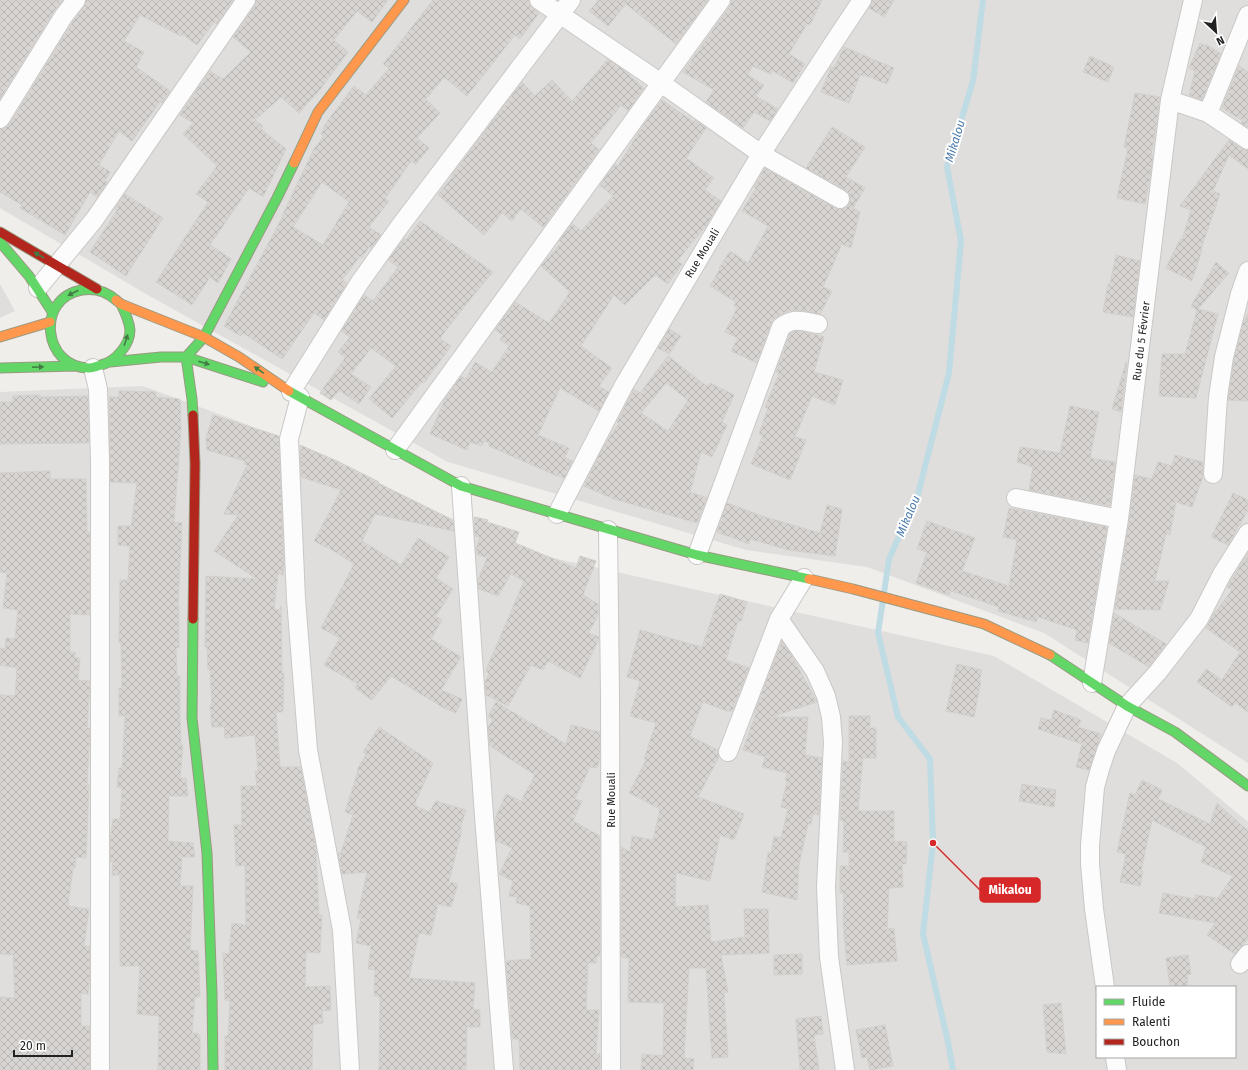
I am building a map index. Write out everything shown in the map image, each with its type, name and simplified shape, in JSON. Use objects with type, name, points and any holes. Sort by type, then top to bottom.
[{"type":"main road","points":[[186,357],[204,337],[277,198],[318,112],[404,0]]},
{"type":"main road","points":[[0,232],[56,264],[96,290],[110,295],[121,304],[204,337],[239,356],[295,395],[461,486],[697,555],[853,588],[899,602],[984,624],[1046,652],[1127,706],[1175,732],[1247,781]]},
{"type":"main road","points":[[0,242],[38,288],[51,317],[50,336],[55,349],[64,359],[84,367]]},
{"type":"main road","points":[[0,337],[51,317],[63,299],[79,290],[96,290]]},
{"type":"main road","points":[[110,362],[120,353],[127,341],[129,329],[127,316],[121,304]]},
{"type":"main road","points":[[0,368],[84,367],[110,362],[161,357],[186,357],[224,368],[295,395]]},
{"type":"main road","points":[[186,357],[192,399],[195,464],[192,718],[207,853],[213,1070]]},
{"type":"street","points":[[0,119],[63,17],[76,0]]},
{"type":"street","points":[[38,288],[56,264],[94,220],[246,0]]},
{"type":"street","points":[[539,0],[661,83],[761,154],[840,199]]},
{"type":"street","points":[[350,1070],[342,930],[308,750],[296,599],[289,439],[295,395],[360,282],[386,245],[571,0]]},
{"type":"street","points":[[395,450],[721,0]]},
{"type":"street","name":"Rue Mouali","points":[[557,514],[624,385],[761,154],[862,0]]},
{"type":"street","name":"Rue du 5 Février","points":[[1092,683],[1119,519],[1170,100],[1192,0]]},
{"type":"street","points":[[1208,113],[1248,15]]},
{"type":"street","points":[[1170,100],[1208,113],[1248,140]]},
{"type":"street","points":[[1213,474],[1218,397],[1224,357],[1240,294],[1248,271]]},
{"type":"street","points":[[697,555],[780,327],[787,322],[797,320],[818,324]]},
{"type":"street","points":[[84,367],[98,388],[100,460],[100,1070]]},
{"type":"street","points":[[461,486],[483,808],[504,1070]]},
{"type":"street","points":[[1016,498],[1119,519]]},
{"type":"street","name":"Rue Mouali","points":[[608,530],[611,1070]]},
{"type":"street","points":[[1105,986],[1094,909],[1090,845],[1095,787],[1106,751],[1127,706],[1158,672],[1199,619],[1222,574],[1248,533]]},
{"type":"street","points":[[728,752],[779,619],[804,578]]},
{"type":"street","points":[[779,619],[815,671],[826,696],[831,717],[833,742],[826,887],[829,957],[845,1070]]},
{"type":"street","points":[[1115,1058],[1117,1070]]},
{"type":"shaded area","points":[[0,0],[1248,0],[1248,763],[1044,633],[867,567],[746,550],[448,462],[146,294],[0,208]]},
{"type":"shaded area","points":[[0,284],[15,311],[0,318]]},
{"type":"shaded area","points":[[143,386],[246,424],[522,551],[994,656],[1177,763],[1248,822],[1248,1070],[0,1070],[0,392]]},
{"type":"building","points":[[0,0],[63,0],[54,11],[0,99]]},
{"type":"building","points":[[86,0],[233,0],[217,24],[214,22],[197,45],[182,34],[181,36],[140,15],[124,41],[144,52],[136,67],[170,91],[162,103],[160,102],[132,141],[119,131],[99,165],[110,172],[105,181],[107,182],[97,197],[90,192],[65,235],[20,208],[22,205],[0,192],[0,129],[9,125],[84,6]]},
{"type":"building","points":[[256,0],[388,0],[372,22],[357,11],[334,40],[348,52],[319,91],[299,113],[281,97],[255,120],[263,126],[261,129],[286,149],[263,197],[249,188],[210,245],[231,259],[218,283],[210,277],[192,305],[156,282],[208,202],[196,194],[217,166],[183,134],[193,123],[180,115],[210,71],[223,79],[251,52],[233,37],[255,6]]},
{"type":"building","points":[[433,0],[529,0],[530,5],[539,13],[520,39],[515,35],[467,96],[444,77],[426,99],[440,113],[417,138],[429,148],[416,164],[411,161],[385,199],[389,201],[369,227],[381,235],[371,248],[369,247],[362,258],[360,256],[342,280],[347,283],[324,320],[314,313],[282,359],[243,333],[241,336],[224,326],[283,216],[314,149],[324,136],[321,134],[326,123],[354,86],[366,95],[389,68],[383,64]],"holes":[[[322,182],[349,202],[323,245],[293,227]]]},
{"type":"building","points":[[599,0],[708,0],[676,44],[626,4],[608,26],[589,11]]},
{"type":"building","points":[[731,0],[822,0],[810,25],[807,24],[789,54],[805,64],[793,83],[773,71],[771,74],[752,66],[748,75],[764,85],[756,96],[778,109],[770,121],[754,112],[743,128],[706,102],[714,90],[683,72],[730,6]]},
{"type":"building","points":[[872,0],[894,0],[884,17],[869,8]]},
{"type":"building","points":[[1200,43],[1206,46],[1206,44],[1221,54],[1202,100],[1189,95],[1195,71],[1189,68]]},
{"type":"building","points":[[844,47],[894,68],[887,84],[864,75],[860,75],[849,103],[821,92],[831,67],[834,68]]},
{"type":"building","points":[[1090,56],[1114,67],[1108,82],[1083,72]]},
{"type":"building","points":[[608,59],[644,88],[628,111],[621,105],[591,143],[599,150],[543,227],[521,209],[512,221],[502,213],[484,235],[438,195],[522,82],[535,96],[552,80],[572,101]]},
{"type":"building","points":[[1239,66],[1248,72],[1248,127],[1241,123],[1243,121],[1222,108]]},
{"type":"building","points":[[1135,93],[1160,97],[1151,156],[1153,156],[1145,204],[1117,198],[1128,148],[1124,147]]},
{"type":"building","points":[[662,100],[694,122],[695,120],[706,128],[686,158],[714,178],[705,190],[721,201],[706,226],[677,261],[682,264],[668,284],[655,275],[625,305],[614,295],[581,346],[612,368],[599,386],[609,392],[599,411],[560,388],[538,435],[569,448],[565,458],[573,461],[564,478],[489,446],[489,443],[484,441],[482,446],[470,442],[467,450],[430,434],[445,399],[461,376],[466,379],[475,362],[492,372],[509,346],[500,340],[503,335],[495,330],[515,302],[549,323],[570,292],[541,266],[561,243],[559,241],[572,223],[581,231],[613,196],[600,185],[615,164],[618,166],[644,124]]},
{"type":"building","points":[[832,127],[865,147],[846,177],[865,188],[853,208],[860,212],[851,248],[842,244],[823,287],[832,291],[820,314],[793,310],[785,312],[775,318],[771,323],[757,363],[731,351],[738,338],[725,332],[737,308],[734,306],[736,302],[710,286],[730,251],[748,263],[768,226],[742,211],[756,188],[754,187],[765,168],[835,208],[846,208],[849,205],[849,193],[846,190],[806,168]]},
{"type":"building","points":[[1229,140],[1242,149],[1248,150],[1248,169],[1229,155],[1213,191],[1220,194],[1201,249],[1202,250],[1192,281],[1166,268],[1180,239],[1182,240],[1191,210],[1180,206]]},
{"type":"building","points":[[125,194],[163,218],[126,276],[90,252],[117,210],[115,209]]},
{"type":"building","points":[[420,221],[493,272],[440,338],[451,346],[424,383],[422,382],[392,418],[369,399],[396,366],[371,348],[351,374],[371,387],[359,404],[339,390],[331,400],[320,393],[345,358],[338,352],[350,337],[341,331],[364,295],[373,301],[398,267],[388,260],[404,238],[406,240]]},
{"type":"building","points":[[1116,255],[1140,261],[1133,317],[1103,312],[1108,284],[1110,284]]},
{"type":"building","points":[[1216,262],[1229,273],[1198,309],[1218,314],[1196,398],[1159,396],[1162,354],[1185,354],[1197,310],[1191,306]]},
{"type":"building","points":[[1248,313],[1248,401],[1228,400],[1234,359],[1243,323]]},
{"type":"building","points":[[669,329],[681,336],[669,354],[658,348]]},
{"type":"building","points":[[796,331],[824,337],[814,372],[843,380],[835,405],[812,396],[795,437],[806,440],[790,480],[751,464],[763,435],[759,434],[768,408],[765,407],[779,374],[776,372],[790,334]]},
{"type":"building","points":[[668,356],[708,387],[710,383],[734,395],[722,422],[727,425],[712,457],[701,452],[690,492],[707,498],[697,523],[614,499],[584,486],[603,447],[619,423],[617,422],[634,389],[640,393]],"holes":[[[666,383],[688,400],[668,431],[641,413]]]},
{"type":"building","points":[[1127,362],[1121,412],[1112,409]]},
{"type":"building","points":[[119,391],[156,392],[156,397],[180,400],[181,429],[174,522],[182,523],[178,607],[179,606],[179,648],[176,648],[177,676],[180,676],[181,745],[183,746],[180,778],[186,778],[188,796],[169,796],[168,841],[193,843],[195,857],[182,857],[180,886],[193,886],[190,950],[198,951],[200,997],[195,997],[192,1033],[198,1033],[198,1035],[200,1035],[200,1070],[158,1070],[159,1016],[137,1014],[140,966],[120,966],[120,875],[112,875],[113,862],[110,862],[110,840],[113,819],[120,819],[122,788],[117,787],[119,768],[122,768],[125,716],[119,716],[119,688],[122,688],[121,643],[119,643],[120,580],[128,580],[130,546],[118,545],[118,526],[131,526],[137,483],[110,482],[109,397],[119,397]]},
{"type":"building","points":[[40,395],[40,397],[88,396],[89,443],[0,444],[0,402],[13,402],[13,396]]},
{"type":"building","points":[[1070,406],[1099,412],[1090,458],[1115,462],[1110,506],[1029,490],[1033,467],[1017,462],[1020,447],[1060,453]]},
{"type":"building","points":[[213,415],[279,436],[284,564],[283,575],[278,574],[274,609],[279,611],[281,606],[282,674],[284,673],[283,712],[276,712],[280,767],[301,767],[316,848],[319,915],[322,915],[320,953],[306,952],[305,987],[330,986],[331,1010],[322,1011],[323,1023],[313,1024],[312,1070],[225,1070],[225,1036],[228,1036],[230,1001],[225,1000],[223,953],[229,954],[232,923],[246,925],[245,865],[236,866],[234,825],[242,825],[241,786],[257,786],[255,771],[258,771],[255,735],[225,738],[224,727],[212,727],[210,705],[212,705],[210,670],[208,670],[207,647],[205,647],[206,576],[257,579],[214,551],[238,515],[224,514],[247,465],[244,464],[245,461],[207,450],[206,438]]},
{"type":"building","points":[[300,445],[337,461],[453,520],[454,531],[375,514],[362,541],[401,565],[418,538],[449,557],[436,578],[453,589],[436,616],[442,620],[431,639],[461,657],[441,690],[462,699],[456,713],[444,708],[391,676],[372,700],[355,688],[358,684],[324,665],[340,638],[321,628],[354,564],[314,541],[341,490],[301,477]]},
{"type":"building","points":[[1175,455],[1203,462],[1203,476],[1192,507],[1176,502],[1170,535],[1166,534],[1155,581],[1169,581],[1160,610],[1115,609],[1135,475],[1152,479],[1158,462],[1172,466]]},
{"type":"building","points":[[50,471],[50,479],[86,479],[87,532],[90,532],[90,615],[70,614],[70,652],[75,652],[75,658],[80,658],[78,680],[90,681],[87,728],[90,728],[87,785],[89,785],[86,858],[76,857],[68,906],[89,909],[84,946],[90,946],[90,973],[88,994],[81,993],[81,1026],[90,1026],[90,1070],[0,1070],[0,997],[15,998],[13,955],[0,954],[0,695],[15,696],[17,668],[0,665],[0,648],[5,649],[6,638],[15,639],[18,610],[3,608],[7,573],[0,572],[0,473]]},
{"type":"building","points":[[1233,493],[1248,500],[1248,510],[1228,545],[1211,537]]},
{"type":"building","points":[[727,503],[765,517],[820,533],[827,505],[842,509],[835,556],[788,550],[750,539],[749,544],[717,532]]},
{"type":"building","points":[[1009,508],[1107,527],[1088,643],[1075,640],[1077,630],[1038,617],[1036,622],[998,611],[999,607],[951,591],[949,595],[916,583],[927,552],[917,549],[927,521],[975,538],[962,571],[1009,586],[1017,540],[1003,537]]},
{"type":"building","points":[[474,517],[488,520],[487,522],[519,532],[515,543],[576,568],[580,556],[596,561],[583,595],[598,604],[598,616],[588,633],[599,637],[599,639],[580,678],[548,661],[543,670],[531,665],[508,706],[486,695],[485,682],[489,674],[486,670],[524,581],[511,574],[498,596],[479,589],[478,580],[487,558],[476,554],[480,537],[475,536]]},
{"type":"building","points":[[1248,553],[1248,712],[1235,703],[1232,707],[1197,682],[1206,669],[1222,680],[1240,652],[1206,628],[1213,615],[1232,590],[1227,587]]},
{"type":"building","points":[[720,594],[747,602],[741,621],[738,621],[726,660],[749,668],[732,711],[727,711],[703,702],[690,736],[718,750],[719,757],[698,797],[744,814],[734,840],[720,835],[710,881],[676,873],[675,907],[708,905],[711,942],[745,937],[744,909],[768,909],[769,953],[721,955],[728,992],[724,993],[728,1057],[712,1058],[706,968],[689,968],[684,1058],[694,1059],[693,1070],[641,1070],[642,1054],[663,1056],[664,1003],[628,1002],[629,958],[621,957],[621,847],[630,852],[632,836],[653,840],[660,809],[629,793],[646,760],[644,759],[656,723],[630,716],[640,681],[627,677],[640,630],[702,647]]},
{"type":"building","points":[[1114,613],[1166,644],[1149,667],[1109,643]]},
{"type":"building","points":[[782,641],[817,702],[771,717],[808,717],[805,755],[822,758],[819,815],[813,814],[811,824],[808,824],[799,865],[797,900],[762,892],[768,852],[771,853],[774,836],[781,838],[788,809],[781,807],[787,781],[785,780],[787,773],[762,767],[765,757],[743,750],[756,713],[754,713]]},
{"type":"building","points":[[957,664],[982,670],[974,717],[946,711]]},
{"type":"building","points":[[496,702],[566,744],[571,725],[600,732],[600,758],[597,768],[590,767],[575,799],[582,801],[573,821],[600,836],[600,956],[597,956],[596,963],[588,963],[586,1010],[599,1010],[596,1054],[600,1054],[600,1070],[520,1070],[519,1039],[512,1039],[506,961],[531,959],[530,906],[516,903],[517,897],[509,896],[513,881],[499,874],[512,848],[496,841],[495,819],[506,794],[521,801],[535,775],[490,746],[488,727],[493,720],[488,716]]},
{"type":"building","points":[[1054,710],[1081,720],[1078,727],[1101,734],[1089,770],[1076,767],[1082,744],[1038,729],[1041,718],[1051,720]]},
{"type":"building","points":[[849,716],[870,716],[870,728],[876,728],[876,758],[863,758],[858,811],[894,811],[894,841],[907,842],[906,864],[902,864],[903,887],[889,888],[887,929],[894,928],[897,961],[847,965],[843,921],[844,893],[840,893],[840,866],[849,866],[849,852],[843,852],[844,821],[840,820],[843,761],[849,762]]},
{"type":"building","points":[[379,727],[433,763],[414,805],[429,812],[436,801],[466,810],[460,829],[462,829],[449,882],[458,884],[451,907],[438,904],[431,935],[419,933],[409,978],[475,983],[473,1009],[480,1010],[480,1027],[467,1027],[466,1070],[379,1070],[380,999],[379,996],[374,996],[375,970],[368,969],[371,946],[356,943],[361,919],[357,918],[367,872],[342,874],[338,853],[341,853],[353,815],[345,812],[358,771],[357,770],[366,754],[363,752]]},
{"type":"building","points":[[1142,780],[1162,790],[1158,799],[1210,824],[1217,803],[1248,831],[1248,939],[1235,954],[1207,935],[1215,923],[1159,913],[1163,893],[1195,899],[1195,895],[1218,898],[1233,876],[1201,862],[1206,847],[1152,820],[1141,871],[1143,871],[1140,886],[1120,882],[1126,854],[1117,852],[1130,793],[1135,795]]},
{"type":"building","points":[[1022,784],[1056,790],[1054,807],[1019,801]]},
{"type":"building","points":[[802,954],[802,974],[774,975],[774,955]]},
{"type":"building","points":[[1188,955],[1191,974],[1187,975],[1188,986],[1170,986],[1166,958]]},
{"type":"building","points":[[1061,1003],[1066,1054],[1047,1052],[1043,1005]]},
{"type":"building","points":[[821,1016],[823,1034],[814,1035],[819,1070],[800,1070],[796,1019]]},
{"type":"building","points":[[885,1025],[893,1066],[870,1070],[867,1057],[862,1058],[856,1030]]},
{"type":"waterway","name":"Mikalou","points":[[953,1070],[923,934],[933,843],[930,759],[898,717],[878,633],[889,559],[918,494],[949,373],[961,241],[947,167],[973,81],[983,0]]},
{"type":"traffic: fast","points":[[193,415],[186,357],[204,337],[294,163]]},
{"type":"traffic: fast","points":[[0,242],[29,276],[53,313]]},
{"type":"traffic: fast","points":[[116,300],[104,292],[87,289],[67,296],[57,306],[51,318],[51,332],[54,345],[62,357],[74,365],[89,368],[106,363],[116,357],[125,347],[130,330],[128,319],[121,304]]},
{"type":"traffic: fast","points":[[110,362],[161,357],[186,357],[263,382]]},
{"type":"traffic: fast","points":[[0,368],[76,366]]},
{"type":"traffic: fast","points":[[289,391],[461,486],[697,555],[809,579]]},
{"type":"traffic: fast","points":[[193,619],[192,718],[207,853],[213,1070]]},
{"type":"traffic: fast","points":[[1050,655],[1127,706],[1175,732],[1248,786]]},
{"type":"traffic: slow","points":[[294,163],[318,112],[404,0]]},
{"type":"traffic: slow","points":[[116,300],[121,304],[204,337],[239,357],[289,391]]},
{"type":"traffic: slow","points":[[0,337],[50,322]]},
{"type":"traffic: slow","points":[[809,579],[853,589],[984,624],[1050,655]]},
{"type":"traffic: jam","points":[[0,232],[97,289]]},
{"type":"traffic: jam","points":[[193,415],[195,464],[193,619]]},
{"type":"place","name":"Mikalou","points":[[933,843]]}]
